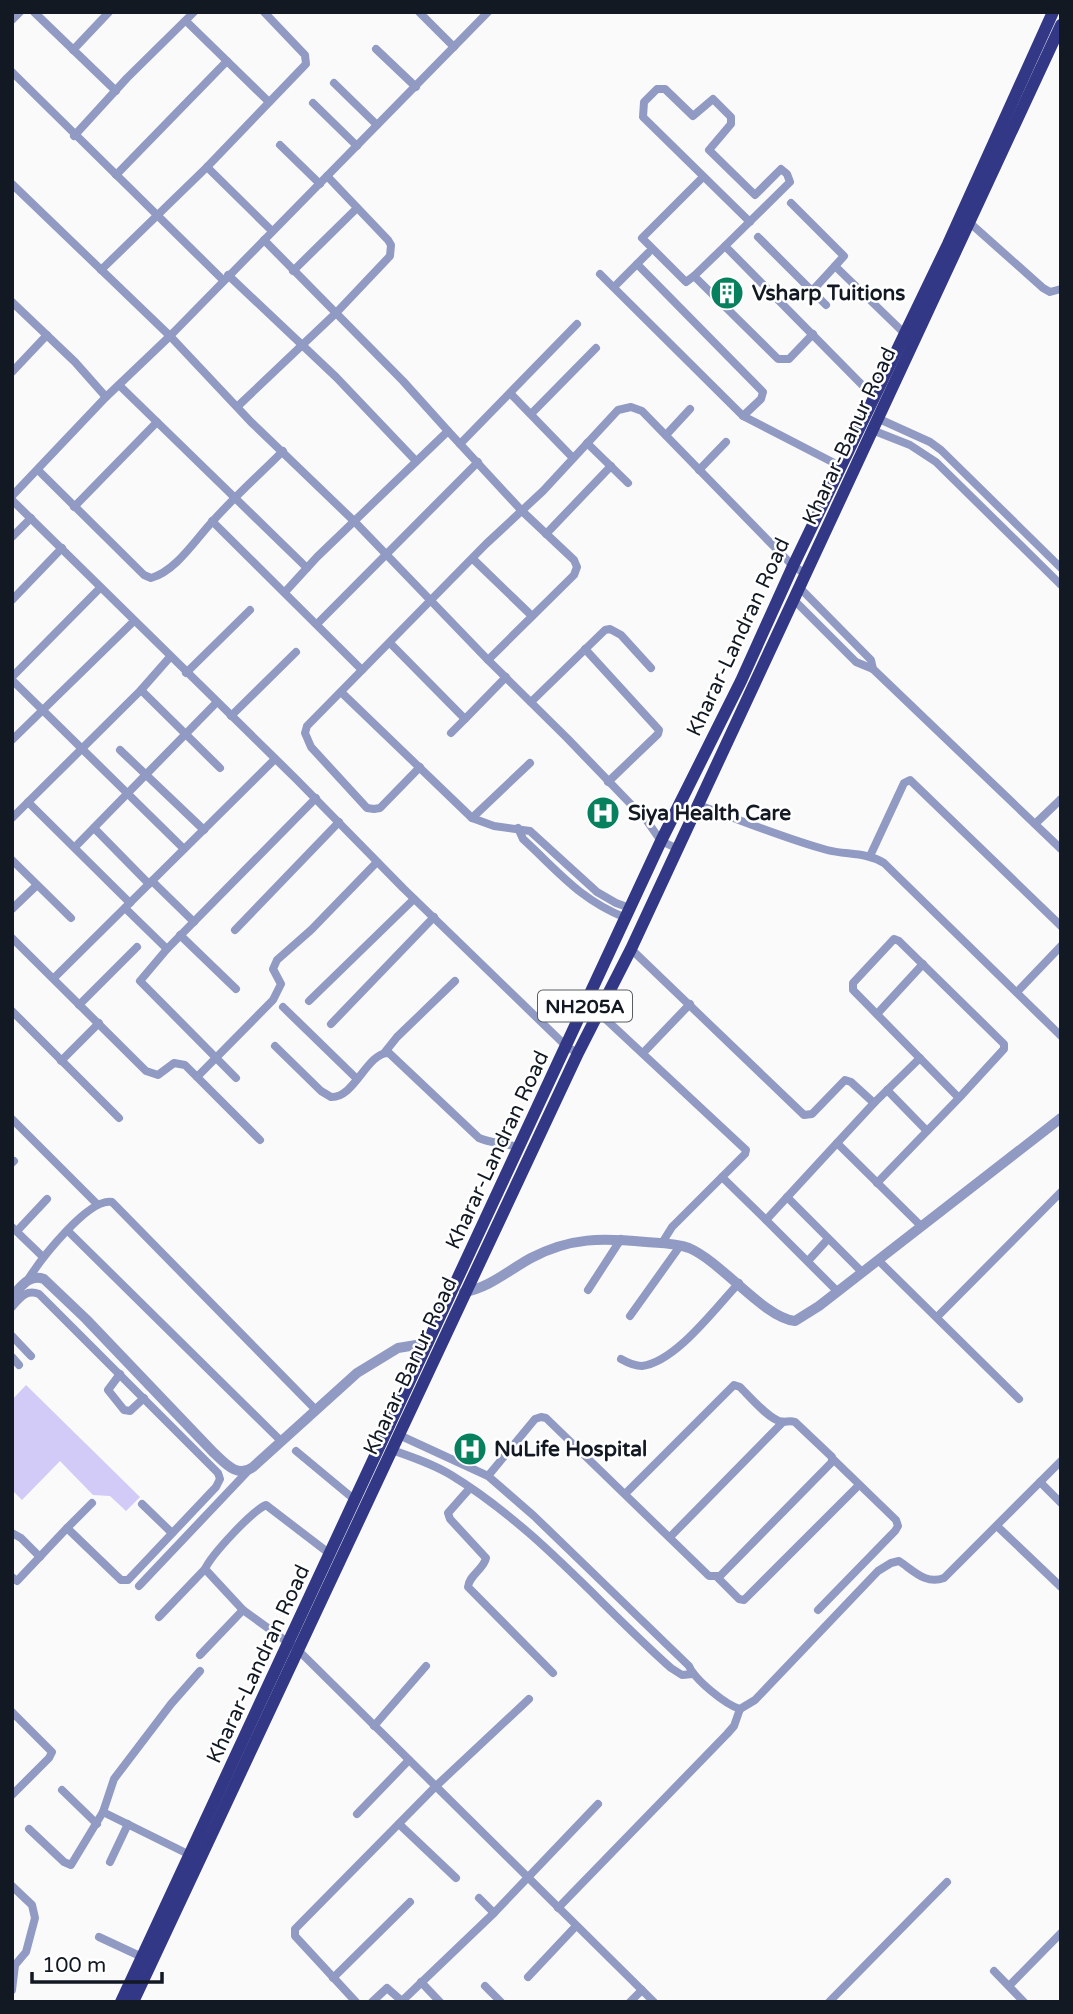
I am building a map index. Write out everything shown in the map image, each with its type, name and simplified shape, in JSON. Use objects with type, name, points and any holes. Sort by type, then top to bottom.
[{"type":"highway","name":"Kharar-Landran Road","points":[[121,2002],[293,1646],[355,1500],[399,1419],[428,1343],[460,1289],[519,1148],[572,1050],[628,913],[661,841],[741,681],[873,396],[948,244],[1053,12]]},
{"type":"highway","name":"Kharar-Banur Road","points":[[133,2002],[293,1646],[399,1435],[399,1419],[572,1050],[598,1012],[631,949],[1059,35]]},
{"type":"street","points":[[34,12],[116,91]]},
{"type":"street","points":[[73,50],[109,12]]},
{"type":"street","points":[[75,136],[194,12]]},
{"type":"street","points":[[102,270],[301,71],[307,60],[300,49],[264,12]]},
{"type":"street","points":[[419,12],[454,47]]},
{"type":"street","points":[[488,12],[170,336],[106,397],[12,498],[216,703],[316,798],[414,899],[572,1050]]},
{"type":"street","points":[[186,21],[269,103]]},
{"type":"street","points":[[376,49],[415,86]]},
{"type":"street","points":[[116,175],[227,61]]},
{"type":"street","points":[[12,72],[156,216],[302,344],[416,461]]},
{"type":"street","points":[[334,83],[377,125]]},
{"type":"street","points":[[703,177],[642,238],[686,282],[694,276],[750,222],[790,182],[781,169],[755,195],[709,150],[731,124],[731,117],[713,100],[694,116],[665,89],[657,89],[644,102],[643,117],[750,222]]},
{"type":"street","points":[[313,103],[357,146]]},
{"type":"street","points":[[280,145],[320,184]]},
{"type":"street","points":[[207,167],[272,231]]},
{"type":"street","points":[[238,407],[336,313],[386,261],[391,251],[388,240],[327,176]]},
{"type":"street","points":[[12,184],[170,336],[355,522],[646,821],[661,841],[676,848]]},
{"type":"street","points":[[791,203],[844,256],[812,290]]},
{"type":"street","points":[[293,271],[357,208]]},
{"type":"street","points":[[971,223],[1043,288],[1050,292],[1061,289]]},
{"type":"street","points":[[758,237],[826,305]]},
{"type":"street","points":[[264,240],[578,567],[574,575],[488,660]]},
{"type":"street","points":[[725,246],[873,396]]},
{"type":"street","points":[[614,287],[648,253]]},
{"type":"street","points":[[637,264],[763,392],[761,399],[743,416]]},
{"type":"street","points":[[835,266],[904,333]]},
{"type":"street","points":[[600,274],[743,416],[840,466]]},
{"type":"street","points":[[694,276],[778,359],[789,359],[813,334]]},
{"type":"street","points":[[12,302],[106,397]]},
{"type":"street","points":[[460,444],[577,324]]},
{"type":"street","points":[[12,372],[47,335]]},
{"type":"street","points":[[531,414],[596,348]]},
{"type":"street","points":[[119,385],[307,568]]},
{"type":"street","points":[[510,393],[573,458]]},
{"type":"street","points":[[420,767],[380,807],[367,808],[338,779],[306,739],[307,726],[523,511],[618,410],[631,407],[642,411],[793,566],[806,574]]},
{"type":"street","points":[[666,435],[690,409]]},
{"type":"street","points":[[74,507],[158,422]]},
{"type":"street","points":[[875,424],[930,442],[942,450],[1061,568]]},
{"type":"street","points":[[875,424],[936,462],[1060,582]]},
{"type":"street","points":[[285,593],[307,568],[448,431]]},
{"type":"street","points":[[699,470],[726,442]]},
{"type":"street","points":[[587,443],[628,483]]},
{"type":"street","points":[[38,470],[144,575],[151,578],[163,572],[183,554],[212,521],[283,451]]},
{"type":"street","points":[[317,624],[478,462]]},
{"type":"street","points":[[547,534],[611,466]]},
{"type":"street","points":[[12,537],[31,518]]},
{"type":"street","points":[[212,521],[362,670]]},
{"type":"street","points":[[12,600],[62,548]]},
{"type":"street","points":[[472,559],[532,616]]},
{"type":"street","points":[[100,587],[12,678],[41,710],[184,849]]},
{"type":"street","points":[[796,593],[871,660],[873,669]]},
{"type":"street","points":[[796,593],[856,662],[873,669],[1061,849]]},
{"type":"street","points":[[187,673],[250,610]]},
{"type":"street","points":[[12,740],[134,621]]},
{"type":"street","points":[[531,702],[605,630],[610,629],[621,635],[651,668]]},
{"type":"street","points":[[390,643],[465,719]]},
{"type":"street","points":[[585,649],[659,730],[608,782]]},
{"type":"street","points":[[231,716],[296,652]]},
{"type":"street","points":[[12,818],[141,690],[170,657]]},
{"type":"street","points":[[451,733],[506,677]]},
{"type":"street","points":[[141,690],[220,768]]},
{"type":"street","points":[[341,692],[472,818],[495,826],[518,828],[523,839],[583,896],[598,906],[628,913]]},
{"type":"street","points":[[75,847],[216,703]]},
{"type":"street","points":[[120,750],[204,830]]},
{"type":"street","points":[[54,978],[275,759]]},
{"type":"street","points":[[472,818],[530,763]]},
{"type":"street","points":[[870,856],[904,783],[910,780],[1061,926]]},
{"type":"street","points":[[236,1078],[141,984],[141,978],[316,798]]},
{"type":"street","points":[[1035,824],[1061,799]]},
{"type":"street","points":[[28,802],[75,847],[167,949]]},
{"type":"street","points":[[698,805],[828,850],[870,856],[884,863],[1059,1030]]},
{"type":"street","points":[[234,930],[338,822]]},
{"type":"street","points":[[94,828],[194,922]]},
{"type":"street","points":[[12,860],[71,918]]},
{"type":"street","points":[[197,1077],[276,995],[281,984],[273,970],[278,960],[377,862]]},
{"type":"street","points":[[12,909],[37,884]]},
{"type":"street","points":[[309,1000],[414,899]]},
{"type":"street","points":[[331,1024],[434,917]]},
{"type":"street","points":[[180,935],[236,989]]},
{"type":"street","points":[[13,941],[151,1074],[158,1075],[174,1063],[185,1065],[260,1140]]},
{"type":"street","points":[[877,1183],[959,1098],[1005,1046],[900,941],[891,941],[852,987],[854,992],[959,1098]]},
{"type":"street","points":[[1017,992],[1061,946]]},
{"type":"street","points":[[79,1005],[137,947]]},
{"type":"street","points":[[631,949],[804,1115],[812,1114],[845,1080],[851,1082],[874,1103]]},
{"type":"street","points":[[877,1014],[923,964]]},
{"type":"street","points":[[275,1045],[327,1095],[337,1097],[386,1052],[397,1037],[455,981]]},
{"type":"street","points":[[643,1053],[690,1004]]},
{"type":"street","points":[[283,1007],[357,1079]]},
{"type":"street","points":[[12,1011],[119,1118]]},
{"type":"street","points":[[598,1012],[746,1150],[672,1227],[662,1243]]},
{"type":"street","points":[[61,1060],[99,1023]]},
{"type":"street","points":[[386,1052],[393,1055],[480,1138],[519,1148]]},
{"type":"street","points":[[766,1220],[874,1103],[920,1058]]},
{"type":"street","points":[[887,1090],[927,1131]]},
{"type":"street","points":[[460,1289],[487,1284],[533,1257],[567,1243],[621,1239],[680,1246],[700,1255],[776,1314],[791,1321],[800,1319],[1061,1118]]},
{"type":"street","points":[[12,1119],[97,1204]]},
{"type":"street","points":[[837,1143],[921,1226]]},
{"type":"street","points":[[722,1177],[837,1291]]},
{"type":"street","points":[[937,1317],[1061,1192]]},
{"type":"street","points":[[787,1197],[862,1272]]},
{"type":"street","points":[[43,1257],[15,1229],[47,1199]]},
{"type":"street","points":[[12,1296],[68,1231],[97,1204],[107,1201],[117,1206],[315,1409]]},
{"type":"street","points":[[68,1231],[280,1440]]},
{"type":"street","points":[[808,1261],[828,1238]]},
{"type":"street","points":[[588,1290],[621,1239]]},
{"type":"street","points":[[630,1316],[680,1246]]},
{"type":"street","points":[[878,1259],[1019,1399]]},
{"type":"street","points":[[29,1278],[37,1276],[44,1279],[60,1293],[227,1465],[239,1471],[248,1471]]},
{"type":"street","points":[[621,1359],[629,1364],[643,1366],[667,1356],[738,1283]]},
{"type":"street","points":[[12,1307],[23,1294],[39,1294],[218,1473],[220,1479],[216,1487],[124,1581],[67,1528]]},
{"type":"street","points":[[12,1336],[31,1356]]},
{"type":"street","points":[[139,1586],[248,1471],[357,1373],[398,1348],[428,1343]]},
{"type":"street","points":[[12,1357],[19,1365]]},
{"type":"street","points":[[120,1374],[108,1390],[124,1410],[130,1411],[144,1398]]},
{"type":"street","points":[[626,1493],[734,1385],[740,1387],[773,1418],[783,1422]]},
{"type":"street","points":[[488,1476],[535,1419],[541,1416],[551,1422],[626,1493],[709,1576],[717,1577],[739,1599],[744,1600],[859,1485]]},
{"type":"street","points":[[670,1537],[783,1422],[795,1422],[896,1520],[898,1526],[818,1610]]},
{"type":"street","points":[[399,1435],[488,1476],[534,1516],[683,1660],[693,1674],[730,1705],[740,1709]]},
{"type":"street","points":[[392,1450],[430,1464],[470,1488],[522,1528],[671,1668],[682,1675],[693,1674]]},
{"type":"street","points":[[296,1451],[355,1500]]},
{"type":"street","points":[[717,1577],[832,1459]]},
{"type":"street","points":[[558,1908],[727,1734],[734,1726],[740,1709],[755,1700],[878,1571],[899,1561],[917,1574],[935,1581],[944,1578],[957,1568],[1061,1461]]},
{"type":"street","points":[[1040,1482],[1061,1503]]},
{"type":"street","points":[[470,1488],[448,1513],[450,1519],[486,1558],[486,1562],[468,1587],[553,1673]]},
{"type":"street","points":[[12,1577],[17,1581],[92,1503]]},
{"type":"street","points":[[142,1504],[172,1532]]},
{"type":"street","points":[[159,1617],[205,1569],[236,1531],[266,1505],[330,1554]]},
{"type":"street","points":[[997,1527],[1061,1587]]},
{"type":"street","points":[[12,1534],[21,1538],[40,1557]]},
{"type":"street","points":[[205,1569],[243,1610],[293,1646],[654,2002]]},
{"type":"street","points":[[200,1655],[243,1610]]},
{"type":"street","points":[[374,1726],[426,1666]]},
{"type":"street","points":[[29,1829],[71,1866],[103,1812],[114,1779],[171,1704],[200,1671]]},
{"type":"street","points":[[356,2002],[295,1936],[294,1931],[436,1787],[529,1699]]},
{"type":"street","points":[[12,1712],[52,1752],[12,1795]]},
{"type":"street","points":[[357,1814],[409,1760]]},
{"type":"street","points":[[62,1790],[97,1824]]},
{"type":"street","points":[[372,2002],[387,1988],[402,2001],[494,1913],[598,1804]]},
{"type":"street","points":[[103,1812],[190,1855]]},
{"type":"street","points":[[110,1862],[128,1824]]},
{"type":"street","points":[[399,1824],[456,1878]]},
{"type":"street","points":[[829,2002],[947,1882]]},
{"type":"street","points":[[12,1886],[35,1910],[26,1952],[15,1965],[12,1990]]},
{"type":"street","points":[[479,1898],[494,1913]]},
{"type":"street","points":[[333,1978],[410,1902]]},
{"type":"street","points":[[527,1977],[576,1926]]},
{"type":"street","points":[[1009,1986],[1061,1933]]},
{"type":"street","points":[[99,1937],[142,1957]]},
{"type":"street","points":[[994,1970],[1024,2002]]},
{"type":"street","points":[[421,1982],[440,2002]]},
{"type":"street","points":[[485,1986],[501,2002]]},
{"type":"street","points":[[630,2002],[642,1990]]},
{"type":"shaded area","points":[[26,1385],[140,1497],[126,1511],[110,1496],[93,1495],[60,1461],[22,1500],[12,1490],[12,1400]]},
{"type":"place","name":"Vsharp Tuitions","points":[[727,293]]},
{"type":"place","name":"Siya Health Care","points":[[603,813]]},
{"type":"place","name":"NuLife Hospital","points":[[470,1449]]}]
